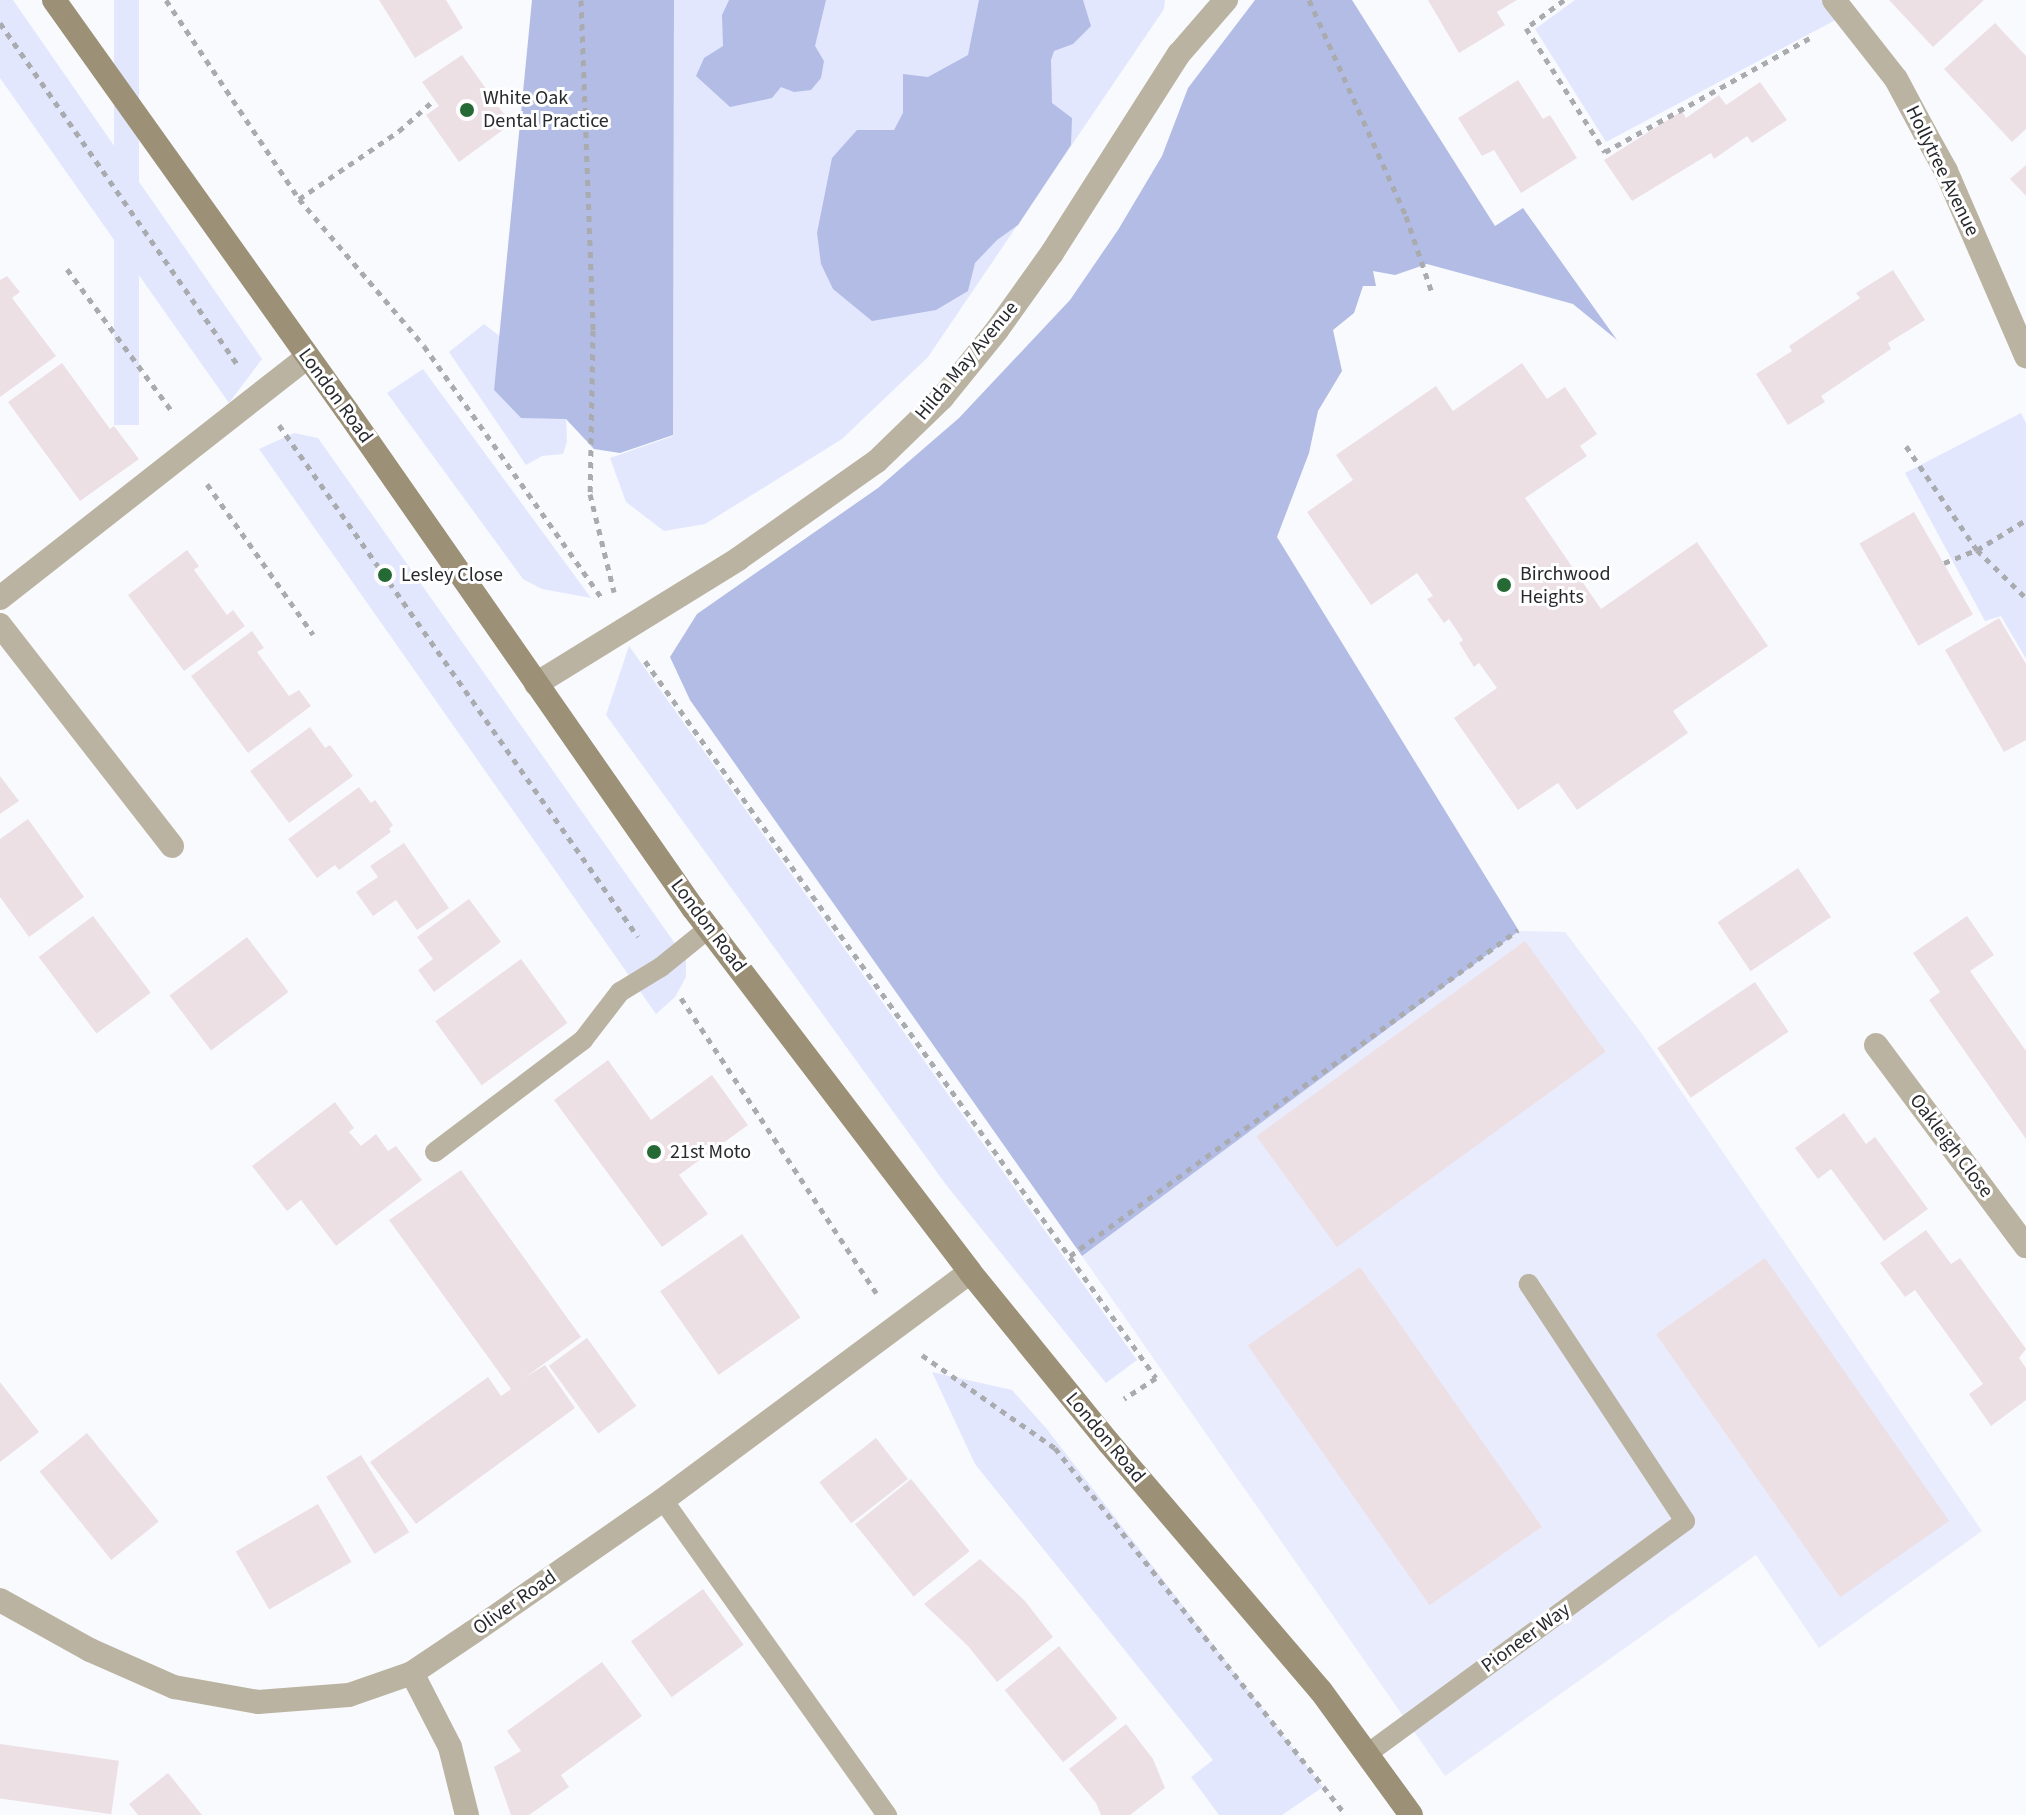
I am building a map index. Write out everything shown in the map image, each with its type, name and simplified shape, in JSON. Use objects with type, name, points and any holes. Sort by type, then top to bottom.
[{"type":"main road","name":"London Road","points":[[54,0],[709,928],[970,1272],[1100,1432],[1321,1691],[1411,1815]]},
{"type":"street","name":"Hilda May Avenue","points":[[536,684],[738,559],[877,461],[942,398],[997,330],[1052,253],[1179,54],[1226,0]]},
{"type":"street","name":"Hollytree Avenue","points":[[1834,0],[1896,79],[1946,171],[2026,356]]},
{"type":"street","points":[[0,598],[307,357]]},
{"type":"street","points":[[0,625],[172,846]]},
{"type":"street","name":"Oakleigh Close","points":[[1876,1045],[2026,1246]]},
{"type":"street","name":"Oliver Road","points":[[5,1610],[174,1687],[258,1702],[349,1695],[412,1673],[663,1500],[970,1272]]},
{"type":"street","points":[[412,1673],[450,1747],[467,1815]]},
{"type":"lane","points":[[435,1152],[583,1040],[620,992],[661,967],[709,928]]},
{"type":"lane","name":"Pioneer Way","points":[[1367,1754],[1685,1521],[1529,1284]]},
{"type":"lane","points":[[663,1500],[887,1815]]},
{"type":"path","points":[[166,0],[299,199],[424,346],[1156,1378],[1124,1399]]},
{"type":"path","points":[[581,0],[593,330],[590,494],[622,628]]},
{"type":"path","points":[[1309,0],[1406,216],[1432,293]]},
{"type":"path","points":[[1564,0],[1526,28],[1605,152],[1800,43]]},
{"type":"path","points":[[0,23],[661,967],[898,1326],[917,1351],[1055,1448],[1346,1815]]},
{"type":"path","points":[[299,199],[399,131],[434,100]]},
{"type":"path","points":[[67,269],[313,634]]},
{"type":"path","points":[[1906,446],[1977,550],[2026,598]]},
{"type":"path","points":[[1944,563],[1977,550],[2026,520]]},
{"type":"path","points":[[1070,1256],[1518,930]]},
{"type":"shaded area","points":[[0,0],[13,0],[262,359],[229,403],[0,78]]},
{"type":"shaded area","points":[[114,0],[139,0],[139,425],[114,425]]},
{"type":"shaded area","points":[[532,0],[674,0],[673,435],[620,453],[594,449],[566,419],[521,418],[494,390]]},
{"type":"shaded area","points":[[674,0],[1165,0],[1164,9],[928,357],[842,439],[705,524],[664,531],[626,502],[610,458],[673,436]]},
{"type":"shaded area","points":[[729,0],[826,0],[815,46],[824,61],[821,78],[811,90],[794,92],[781,87],[772,98],[730,107],[696,76],[704,58],[723,46],[722,15]]},
{"type":"shaded area","points":[[979,0],[1083,0],[1091,26],[1073,44],[1054,51],[1051,60],[1052,103],[1072,118],[1071,145],[1018,225],[997,240],[975,263],[968,291],[936,310],[872,321],[833,289],[821,264],[817,233],[832,158],[857,130],[894,130],[903,113],[903,74],[928,77],[968,55]]},
{"type":"shaded area","points":[[1255,0],[1352,0],[1495,226],[1523,208],[1617,340],[1573,304],[1427,264],[1395,275],[1373,271],[1376,286],[1363,286],[1354,313],[1333,330],[1342,371],[1318,411],[1309,453],[1277,537],[1519,931],[1082,1256],[690,700],[670,657],[697,614],[878,488],[959,418],[1070,300],[1118,230],[1162,156],[1188,88]]},
{"type":"shaded area","points":[[1575,0],[1828,0],[1843,16],[1606,142],[1535,29]]},
{"type":"shaded area","points":[[484,324],[502,338],[494,390],[521,418],[566,418],[567,442],[563,454],[542,456],[526,465],[449,352]]},
{"type":"shaded area","points":[[423,369],[591,598],[542,589],[523,579],[387,393]]},
{"type":"shaded area","points":[[2021,413],[2026,423],[2026,659],[2001,616],[1985,621],[1905,473]]},
{"type":"shaded area","points":[[294,433],[318,438],[686,959],[686,977],[675,997],[656,1014],[259,449]]},
{"type":"shaded area","points":[[629,646],[1137,1360],[1106,1383],[947,1186],[606,715]]},
{"type":"shaded area","points":[[1519,931],[1565,932],[1642,1034],[1982,1531],[1819,1648],[1756,1555],[1445,1776],[1082,1256]]},
{"type":"shaded area","points":[[932,1372],[1012,1390],[1046,1428],[1323,1787],[1282,1815],[1219,1815],[1191,1777],[1213,1760],[975,1464]]},
{"type":"building","points":[[379,0],[446,0],[463,28],[415,58]]},
{"type":"building","points":[[1428,0],[1517,0],[1497,12],[1505,25],[1459,53]]},
{"type":"building","points":[[1889,0],[1984,0],[1933,47]]},
{"type":"building","points":[[1995,23],[2026,56],[2026,129],[2012,142],[1944,69]]},
{"type":"building","name":"White Oak Dental Practice","points":[[462,55],[511,124],[459,162],[426,115],[439,106],[422,82]]},
{"type":"building","points":[[1518,80],[1543,119],[1550,115],[1577,158],[1521,193],[1494,150],[1482,156],[1458,118]]},
{"type":"building","points":[[1760,82],[1787,120],[1752,143],[1747,136],[1714,159],[1711,153],[1632,201],[1604,160],[1682,111],[1686,118],[1719,95],[1726,105]]},
{"type":"building","points":[[2026,165],[2026,196],[2010,179]]},
{"type":"building","points":[[1893,270],[1925,320],[1888,343],[1891,349],[1821,396],[1825,402],[1788,425],[1756,374],[1792,351],[1789,346],[1860,298],[1856,293]]},
{"type":"building","points":[[7,276],[20,292],[12,298],[56,356],[0,397],[0,280]]},
{"type":"building","points":[[62,363],[110,429],[114,426],[139,459],[80,501],[8,402]]},
{"type":"building","name":"Birchwood Heights","points":[[1522,363],[1547,399],[1565,387],[1597,434],[1580,446],[1587,456],[1525,498],[1601,609],[1697,542],[1768,646],[1673,711],[1688,733],[1577,810],[1558,783],[1518,810],[1454,718],[1497,688],[1479,663],[1474,667],[1459,643],[1463,640],[1449,619],[1444,623],[1427,599],[1433,596],[1417,573],[1371,605],[1307,512],[1353,480],[1336,455],[1436,386],[1453,411]]},
{"type":"building","points":[[1914,512],[1973,614],[1918,646],[1859,544]]},
{"type":"building","points":[[187,550],[199,566],[194,570],[227,615],[233,610],[245,626],[184,671],[128,595]]},
{"type":"building","points":[[1999,618],[2026,664],[2026,740],[2004,752],[1945,650]]},
{"type":"building","points":[[252,631],[264,648],[257,652],[289,696],[299,690],[311,706],[248,753],[191,676]]},
{"type":"building","points":[[310,727],[325,748],[330,745],[353,776],[289,823],[250,771]]},
{"type":"building","points":[[0,776],[19,801],[0,814]]},
{"type":"building","points":[[359,787],[371,803],[375,800],[393,825],[389,829],[391,832],[339,870],[335,865],[317,878],[288,839]]},
{"type":"building","points":[[28,819],[84,897],[29,937],[0,897],[0,839]]},
{"type":"building","points":[[404,843],[449,908],[417,930],[396,900],[373,916],[356,892],[378,877],[370,866]]},
{"type":"building","points":[[1798,868],[1831,917],[1751,971],[1718,922]]},
{"type":"building","points":[[469,899],[501,942],[434,992],[418,970],[433,959],[417,937]]},
{"type":"building","points":[[93,916],[151,993],[96,1034],[39,957]]},
{"type":"building","points":[[1967,916],[1994,955],[1970,971],[2026,1051],[2026,1139],[1929,1000],[1940,992],[1913,953]]},
{"type":"building","points":[[247,937],[289,992],[211,1050],[170,995]]},
{"type":"building","points":[[1525,941],[1606,1052],[1337,1247],[1256,1136]]},
{"type":"building","points":[[521,959],[567,1023],[482,1085],[435,1021]]},
{"type":"building","points":[[1755,982],[1789,1032],[1691,1098],[1657,1048]]},
{"type":"building","points":[[608,1060],[651,1120],[712,1075],[748,1125],[679,1175],[708,1214],[662,1247],[554,1100]]},
{"type":"building","points":[[335,1102],[354,1128],[349,1132],[361,1146],[376,1134],[388,1151],[396,1146],[422,1180],[336,1246],[301,1200],[287,1211],[252,1166]]},
{"type":"building","points":[[1844,1113],[1866,1144],[1875,1137],[1928,1209],[1884,1241],[1831,1169],[1818,1179],[1795,1148]]},
{"type":"building","points":[[461,1170],[581,1337],[524,1378],[545,1365],[575,1408],[416,1524],[370,1462],[488,1377],[501,1396],[511,1389],[389,1220]]},
{"type":"building","points":[[1926,1230],[1951,1264],[1960,1258],[2026,1349],[2019,1358],[2026,1368],[2026,1400],[1991,1426],[1969,1394],[1983,1384],[1915,1290],[1905,1297],[1880,1263]]},
{"type":"building","points":[[742,1234],[801,1318],[719,1375],[660,1291]]},
{"type":"building","points":[[1765,1258],[1949,1521],[1840,1597],[1656,1334]]},
{"type":"building","points":[[1360,1267],[1542,1527],[1430,1605],[1248,1346]]},
{"type":"building","points":[[587,1338],[636,1406],[598,1434],[549,1366]]},
{"type":"building","points":[[0,1382],[39,1432],[0,1462]]},
{"type":"building","points":[[87,1433],[159,1522],[111,1560],[40,1471]]},
{"type":"building","points":[[876,1438],[908,1479],[851,1523],[819,1482]]},
{"type":"building","points":[[361,1455],[409,1532],[374,1554],[326,1477]]},
{"type":"building","points":[[911,1479],[970,1551],[914,1597],[855,1524]]},
{"type":"building","points":[[318,1504],[352,1562],[269,1610],[236,1552]]},
{"type":"building","points":[[980,1559],[1025,1601],[1053,1637],[997,1682],[968,1646],[924,1604]]},
{"type":"building","points":[[703,1589],[744,1645],[672,1697],[631,1641]]},
{"type":"building","points":[[1059,1646],[1118,1718],[1063,1762],[1005,1690]]},
{"type":"building","points":[[602,1662],[642,1716],[561,1775],[569,1787],[529,1815],[511,1815],[494,1767],[521,1751],[507,1731]]},
{"type":"building","points":[[1126,1724],[1153,1759],[1165,1788],[1130,1815],[1101,1815],[1096,1803],[1069,1769]]},
{"type":"building","points":[[0,1744],[119,1761],[111,1814],[0,1799]]},
{"type":"building","points":[[168,1773],[202,1815],[138,1815],[129,1804]]},
{"type":"place","name":"White Oak Dental Practice","points":[[467,110]]},
{"type":"place","name":"Lesley Close","points":[[385,575]]},
{"type":"place","name":"Birchwood Heights","points":[[1504,585]]},
{"type":"place","name":"21st Moto","points":[[654,1152]]}]
